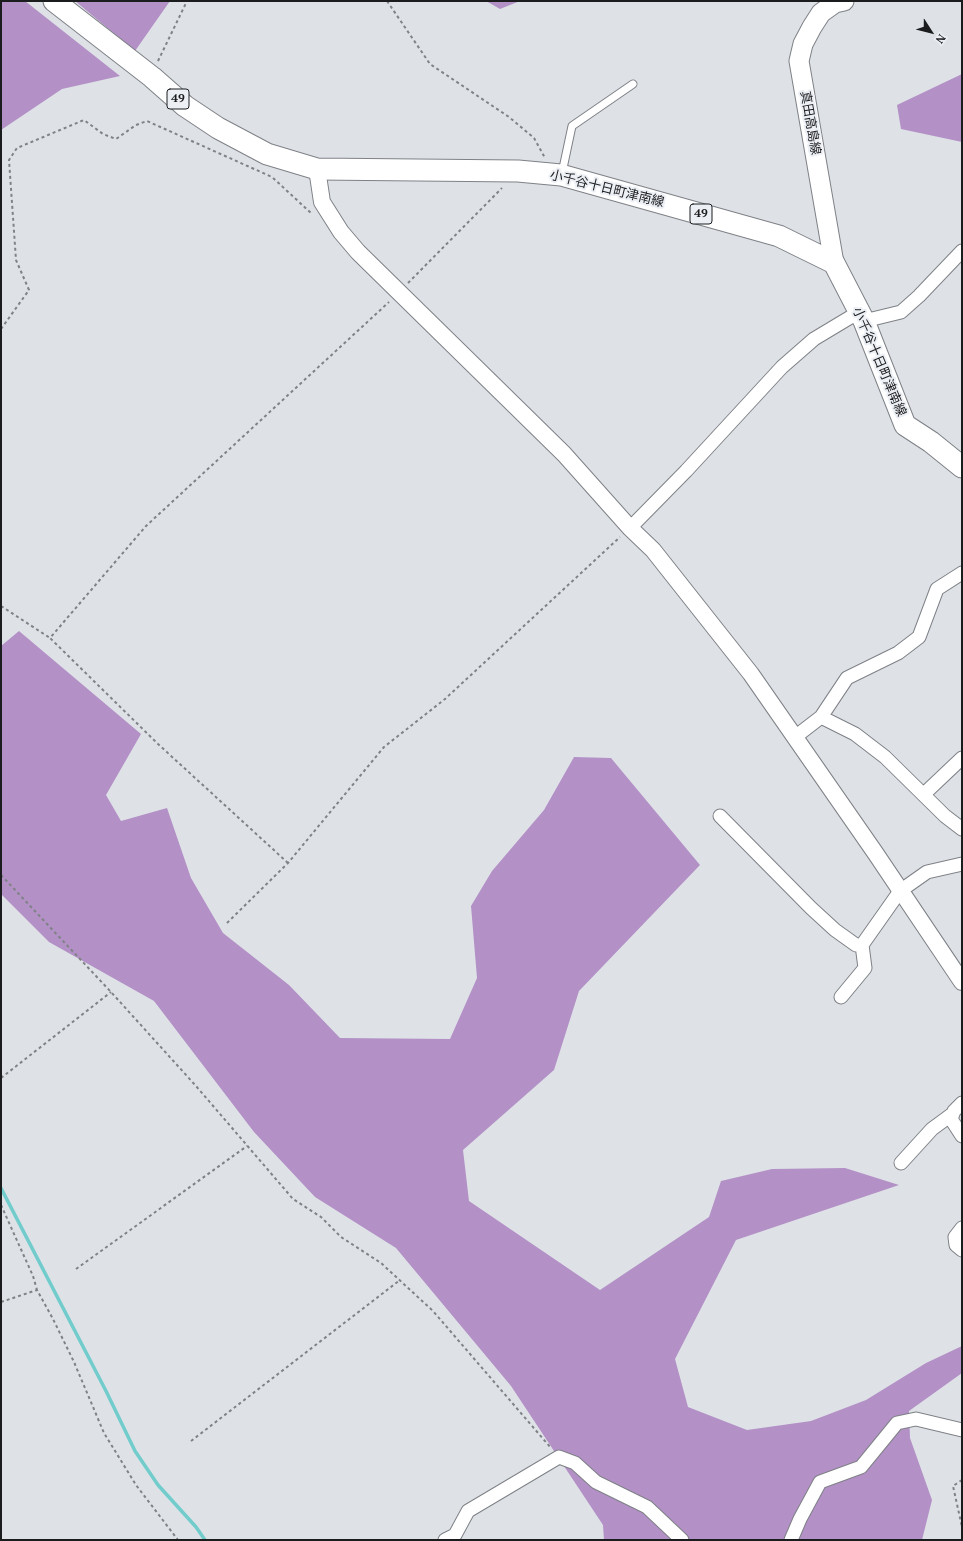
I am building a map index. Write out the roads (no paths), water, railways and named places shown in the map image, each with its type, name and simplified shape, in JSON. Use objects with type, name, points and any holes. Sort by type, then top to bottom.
[{"type":"main road","name":"小千谷十日町津南線","points":[[54,1],[152,77],[186,106],[218,128],[267,154],[317,169],[518,171],[556,175],[780,236],[834,263],[861,316],[905,425],[931,442],[962,468]]},
{"type":"main road","name":"真田高島線","points":[[834,263],[799,61],[803,44],[812,26],[822,13],[835,3],[844,1]]},
{"type":"street","points":[[317,169],[322,202],[341,232],[358,252],[564,454],[630,528],[653,550],[751,674],[795,736],[962,982]]},
{"type":"street","points":[[630,528],[686,471],[782,367],[814,339],[861,316],[901,312],[935,280],[962,251]]},
{"type":"street","points":[[795,736],[821,717],[847,678],[898,653],[919,637],[937,589],[962,573]]},
{"type":"street","points":[[821,717],[855,734],[885,758],[924,794],[945,816],[962,829]]},
{"type":"street","points":[[924,794],[962,758]]},
{"type":"street","points":[[720,816],[768,866],[835,930],[856,946],[862,945]]},
{"type":"street","points":[[841,996],[865,968],[862,945],[900,891],[927,872],[962,864]]},
{"type":"street","points":[[901,1163],[932,1129],[951,1115],[962,1102]]},
{"type":"street","points":[[951,1115],[951,1119],[962,1136]]},
{"type":"street","points":[[962,1228],[955,1237],[956,1245],[962,1250]]},
{"type":"street","points":[[791,1540],[800,1519],[820,1482],[861,1467],[897,1423],[916,1419],[962,1430]]},
{"type":"street","points":[[445,1540],[455,1535],[468,1511],[559,1457],[574,1463],[596,1482],[647,1507],[682,1540]]},
{"type":"lane","points":[[556,175],[572,126],[633,84]]},
{"type":"waterway","points":[[1,1188],[106,1391],[135,1451],[158,1485],[196,1527],[205,1540]]}]
